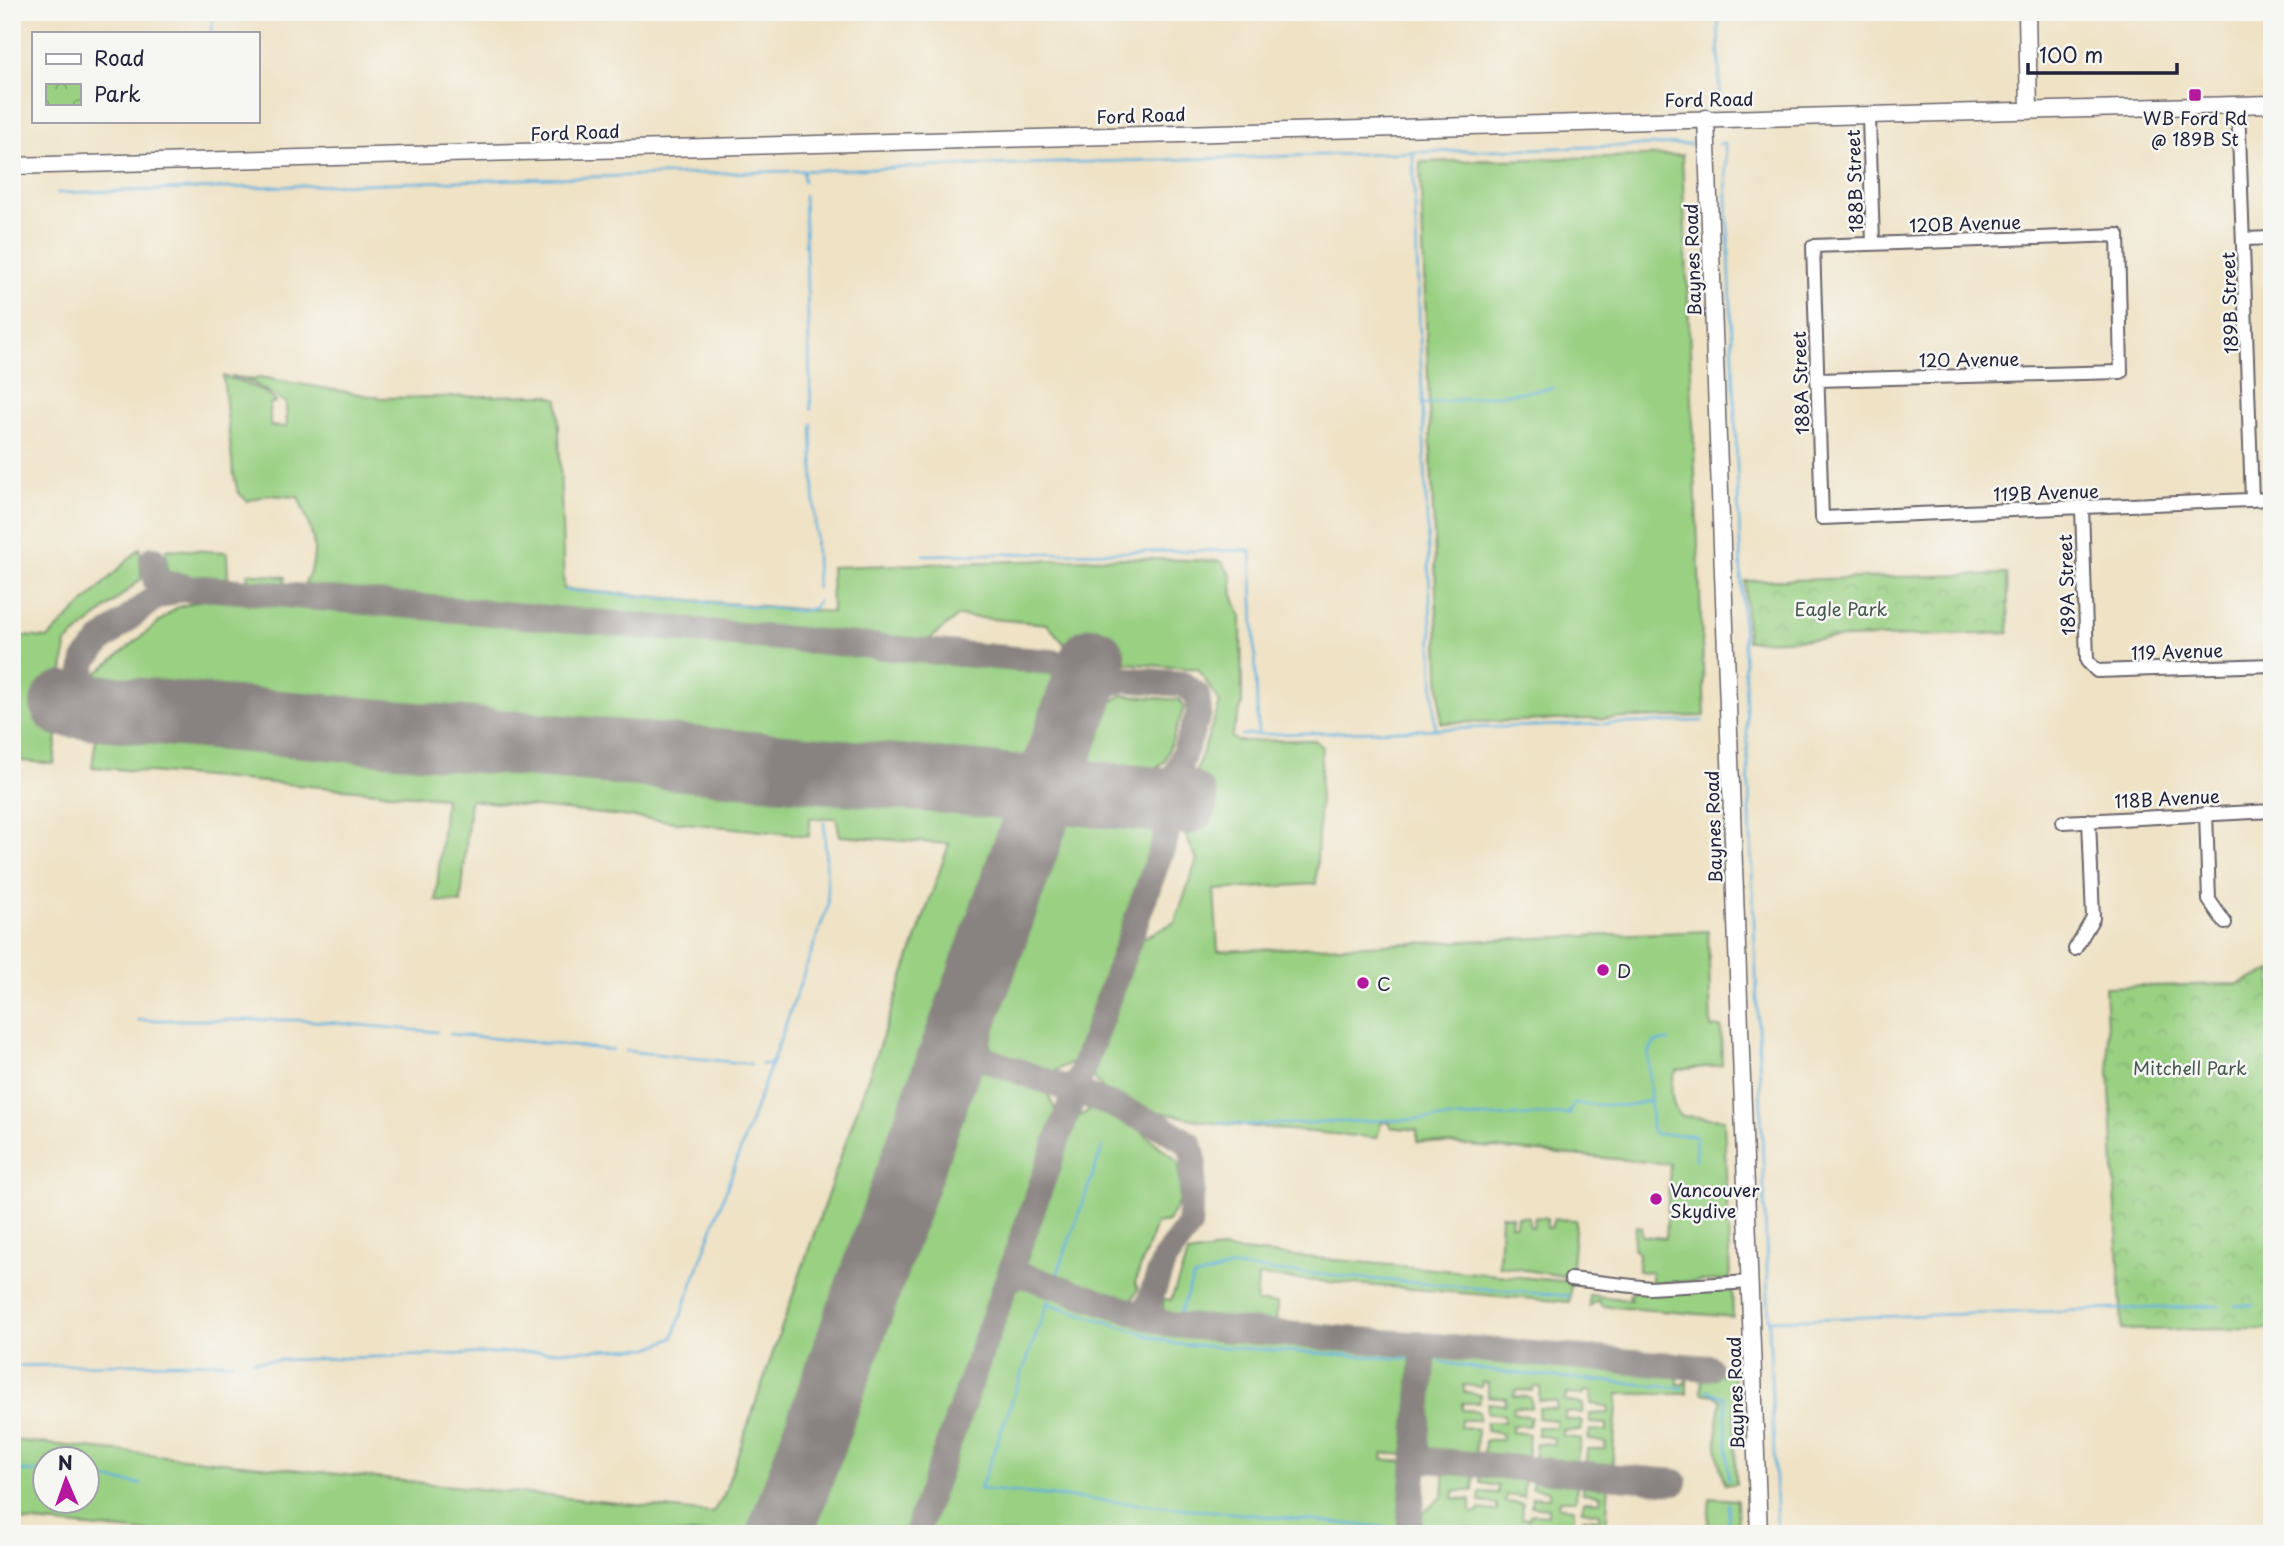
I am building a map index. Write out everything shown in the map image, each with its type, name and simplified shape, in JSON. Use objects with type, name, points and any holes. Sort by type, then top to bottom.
[{"type":"main road","points":[[2026,12],[2029,111]]},
{"type":"main road","name":"Ford Road","points":[[12,166],[1706,118],[1869,118],[2272,104]]},
{"type":"main road","name":"Baynes Road","points":[[1706,118],[1759,1534]]},
{"type":"street","name":"189B Street","points":[[2238,105],[2245,239],[2252,500]]},
{"type":"street","name":"188B Street","points":[[1869,118],[1873,244]]},
{"type":"street","name":"120B Avenue","points":[[1813,246],[2118,235],[2121,372]]},
{"type":"street","points":[[2245,239],[2272,238]]},
{"type":"street","name":"188A Street","points":[[1813,246],[1822,518]]},
{"type":"street","name":"120 Avenue","points":[[1817,380],[2121,372]]},
{"type":"street","name":"119B Avenue","points":[[1822,518],[2272,499]]},
{"type":"street","name":"189A Street","points":[[2082,508],[2087,661]]},
{"type":"street","name":"119 Avenue","points":[[2087,661],[2097,671],[2272,665]]},
{"type":"street","name":"118B Avenue","points":[[2063,822],[2272,811]]},
{"type":"street","points":[[2206,813],[2209,900],[2225,923]]},
{"type":"street","points":[[2074,949],[2093,918],[2089,820]]},
{"type":"street","points":[[1571,1279],[1650,1288],[1750,1282]]},
{"type":"green space","points":[[1682,155],[1705,716],[1441,723],[1420,162]]},
{"type":"green space","points":[[223,376],[259,389],[276,402],[270,404],[270,426],[287,427],[286,403],[253,383],[231,376],[255,380],[259,377],[382,398],[546,395],[558,399],[564,589],[832,612],[831,567],[1120,558],[1221,561],[1231,575],[1233,595],[1241,617],[1242,705],[1231,737],[1237,741],[1315,740],[1322,747],[1316,884],[1214,890],[1218,951],[1708,931],[1711,1028],[1721,1027],[1722,1065],[1677,1070],[1672,1093],[1674,1106],[1680,1116],[1724,1119],[1730,1280],[1652,1283],[1652,1273],[1638,1271],[1639,1253],[1633,1248],[1636,1226],[1641,1227],[1642,1236],[1666,1238],[1670,1164],[1417,1141],[1417,1130],[1390,1127],[1390,1123],[1382,1122],[1377,1138],[1213,1123],[1112,1099],[1088,1071],[1135,942],[1175,922],[1197,860],[1178,819],[1189,820],[1191,785],[1220,703],[1198,669],[1113,662],[1080,649],[1076,657],[1047,624],[958,616],[924,644],[307,591],[305,582],[314,550],[311,529],[298,497],[268,495],[247,501],[238,492],[233,471]]},
{"type":"green space","points":[[140,548],[141,579],[66,643],[54,764],[12,760],[12,635],[48,638]]},
{"type":"green space","points":[[166,549],[227,552],[228,579],[224,584],[168,579]]},
{"type":"green space","points":[[247,573],[285,577],[283,589],[249,585]]},
{"type":"green space","name":"Eagle Park","points":[[2007,574],[2009,633],[1747,641],[1745,581]]},
{"type":"green space","points":[[215,596],[1049,669],[1064,691],[1035,773],[102,691],[96,674],[176,608]]},
{"type":"green space","points":[[1122,695],[1179,700],[1184,708],[1164,762],[1134,781],[1070,775],[1092,714]]},
{"type":"green space","points":[[98,724],[1023,805],[762,1534],[166,1534],[12,1520],[12,1440],[50,1444],[32,1444],[32,1514],[102,1514],[102,1449],[712,1513],[723,1497],[949,844],[840,836],[836,818],[810,818],[809,836],[470,800],[461,903],[436,901],[445,798],[92,767]]},
{"type":"green space","points":[[1059,808],[1144,817],[1158,839],[1078,1059],[1050,1074],[994,1054],[981,1026]]},
{"type":"green space","name":"Mitchell Park","points":[[2272,971],[2272,1329],[2122,1330],[2105,987],[2238,984]]},
{"type":"green space","points":[[989,1068],[1045,1088],[1058,1116],[909,1534],[798,1534],[960,1082]]},
{"type":"green space","points":[[1093,1109],[1106,1109],[1126,1119],[1179,1162],[1180,1199],[1168,1222],[1156,1224],[1135,1283],[1138,1289],[1128,1306],[1036,1274],[1021,1262],[1071,1120]]},
{"type":"green space","points":[[1501,1215],[1512,1216],[1511,1225],[1516,1225],[1517,1216],[1529,1217],[1529,1226],[1533,1227],[1535,1217],[1547,1218],[1547,1228],[1551,1228],[1554,1219],[1576,1220],[1571,1277],[1499,1266]]},
{"type":"green space","points":[[1219,1249],[1571,1282],[1569,1302],[1258,1276],[1256,1303],[1277,1303],[1276,1326],[1163,1318],[1163,1299],[1171,1300],[1188,1254]]},
{"type":"green space","points":[[1029,1284],[1161,1328],[1287,1337],[1287,1343],[1411,1354],[1405,1455],[1383,1453],[1382,1459],[1404,1462],[1398,1534],[923,1534],[1012,1285]]},
{"type":"green space","points":[[1732,1289],[1733,1317],[1602,1306],[1598,1300],[1589,1306],[1589,1295],[1631,1300],[1629,1295],[1634,1292]]},
{"type":"green space","points":[[1438,1356],[1678,1377],[1678,1384],[1684,1384],[1687,1379],[1687,1394],[1618,1394],[1612,1468],[1586,1465],[1587,1449],[1605,1449],[1606,1443],[1588,1439],[1590,1430],[1607,1431],[1607,1424],[1590,1423],[1590,1414],[1609,1413],[1609,1407],[1591,1404],[1592,1392],[1585,1391],[1583,1395],[1566,1394],[1565,1401],[1583,1404],[1582,1413],[1565,1412],[1565,1419],[1582,1421],[1580,1431],[1563,1430],[1563,1436],[1581,1439],[1576,1465],[1534,1460],[1536,1443],[1554,1444],[1554,1438],[1537,1435],[1537,1427],[1556,1427],[1556,1420],[1538,1418],[1539,1408],[1556,1409],[1557,1402],[1539,1400],[1540,1387],[1534,1387],[1532,1391],[1515,1390],[1514,1396],[1529,1397],[1532,1400],[1531,1408],[1514,1407],[1513,1413],[1531,1417],[1529,1426],[1512,1425],[1512,1432],[1529,1434],[1527,1460],[1484,1456],[1485,1440],[1502,1440],[1502,1434],[1486,1431],[1486,1422],[1504,1422],[1504,1415],[1487,1413],[1488,1403],[1505,1405],[1506,1398],[1488,1396],[1488,1383],[1482,1382],[1481,1387],[1464,1385],[1464,1392],[1481,1395],[1479,1403],[1462,1403],[1462,1410],[1479,1411],[1479,1420],[1461,1420],[1460,1427],[1477,1429],[1476,1454],[1428,1451],[1434,1363]]},
{"type":"green space","points":[[1702,1374],[1734,1376],[1736,1484],[1726,1484],[1722,1476],[1717,1442],[1721,1401],[1714,1395],[1701,1393]]},
{"type":"green space","points":[[1445,1469],[1474,1471],[1473,1491],[1454,1491],[1453,1498],[1471,1500],[1471,1513],[1477,1513],[1480,1509],[1497,1511],[1497,1504],[1479,1502],[1480,1492],[1498,1493],[1498,1486],[1480,1483],[1481,1472],[1525,1476],[1523,1497],[1506,1495],[1505,1502],[1523,1504],[1522,1518],[1529,1519],[1531,1514],[1548,1515],[1548,1508],[1531,1506],[1532,1497],[1549,1498],[1549,1491],[1532,1488],[1533,1477],[1577,1480],[1576,1500],[1559,1500],[1558,1507],[1574,1508],[1574,1523],[1581,1523],[1583,1518],[1599,1519],[1600,1513],[1582,1510],[1584,1501],[1600,1502],[1601,1495],[1583,1493],[1584,1481],[1609,1483],[1606,1527],[1707,1534],[1419,1534],[1420,1516],[1443,1496]]},
{"type":"green space","points":[[1710,1498],[1737,1500],[1738,1534],[1707,1534]]},
{"type":"waterway","points":[[211,32],[214,12]]},
{"type":"waterway","points":[[1718,12],[1720,101]]},
{"type":"waterway","points":[[57,193],[1690,144]]},
{"type":"waterway","points":[[1719,144],[1725,144],[1777,1534]]},
{"type":"waterway","points":[[1413,154],[1435,728]]},
{"type":"waterway","points":[[803,172],[804,182]]},
{"type":"waterway","points":[[12,194],[19,194]]},
{"type":"waterway","points":[[804,196],[811,409]]},
{"type":"waterway","points":[[1425,404],[1553,388]]},
{"type":"waterway","points":[[812,424],[817,588]]},
{"type":"waterway","points":[[923,555],[1251,550],[1258,733]]},
{"type":"waterway","points":[[565,590],[803,611],[814,608],[818,601]]},
{"type":"waterway","points":[[1241,735],[1703,721]]},
{"type":"waterway","points":[[253,1361],[650,1348],[673,1338],[828,906],[824,822]]},
{"type":"waterway","points":[[137,1020],[302,1020],[437,1032]]},
{"type":"waterway","points":[[450,1034],[613,1050]]},
{"type":"waterway","points":[[1669,1041],[1655,1042],[1648,1053],[1652,1129],[1655,1134],[1695,1135],[1696,1160]]},
{"type":"waterway","points":[[626,1051],[751,1064]]},
{"type":"waterway","points":[[761,1064],[771,1064]]},
{"type":"waterway","points":[[1568,1114],[1574,1104],[1630,1106],[1651,1100]]},
{"type":"waterway","points":[[1219,1122],[1248,1125],[1571,1114]]},
{"type":"waterway","points":[[1057,1275],[1103,1146]]},
{"type":"waterway","points":[[1179,1316],[1193,1278],[1232,1267],[1569,1296]]},
{"type":"waterway","points":[[1050,1296],[980,1489],[1391,1528]]},
{"type":"waterway","points":[[1047,1303],[1175,1344],[1408,1359]]},
{"type":"waterway","points":[[2235,1306],[2254,1305]]},
{"type":"waterway","points":[[1771,1320],[2219,1306]]},
{"type":"waterway","points":[[12,1366],[232,1362]]},
{"type":"waterway","points":[[1440,1362],[1499,1372],[1683,1388]]},
{"type":"waterway","points":[[1707,1390],[1725,1398],[1729,1480]]},
{"type":"waterway","points":[[12,1470],[32,1472]]},
{"type":"waterway","points":[[102,1479],[141,1484]]},
{"type":"waterway","points":[[1727,1534],[1729,1504]]},
{"type":"waterway","points":[[1427,1531],[1462,1534]]},
{"type":"taxiway","points":[[153,559],[156,582],[184,586]]},
{"type":"taxiway","points":[[100,707],[88,704],[80,692],[85,660],[101,641],[154,598],[177,590],[204,588],[1052,662],[1122,679],[1182,684],[1197,695],[1199,713],[1176,774],[1160,789],[1129,797]]},
{"type":"taxiway","points":[[1076,709],[1095,688],[1125,679]]},
{"type":"taxiway","points":[[916,1534],[1165,840],[1180,768]]},
{"type":"taxiway","points":[[954,1048],[1110,1104],[1164,1128],[1190,1144],[1194,1160],[1189,1226],[1164,1260],[1144,1317]]},
{"type":"taxiway","points":[[1006,1283],[1014,1276],[1022,1275],[1171,1325],[1709,1368]]},
{"type":"taxiway","points":[[1409,1534],[1424,1353],[1417,1343]]},
{"type":"taxiway","points":[[1416,1445],[1420,1455],[1427,1460],[1675,1482]]},
{"type":"runway","points":[[780,1534],[1093,660]]},
{"type":"runway","points":[[63,704],[1185,802]]},
{"type":"place","name":"WB Ford Rd @ 189B St","points":[[2195,95]]},
{"type":"place","name":"D","points":[[1603,970]]},
{"type":"place","name":"C","points":[[1363,983]]},
{"type":"place","name":"Vancouver Skydive","points":[[1656,1199]]}]
